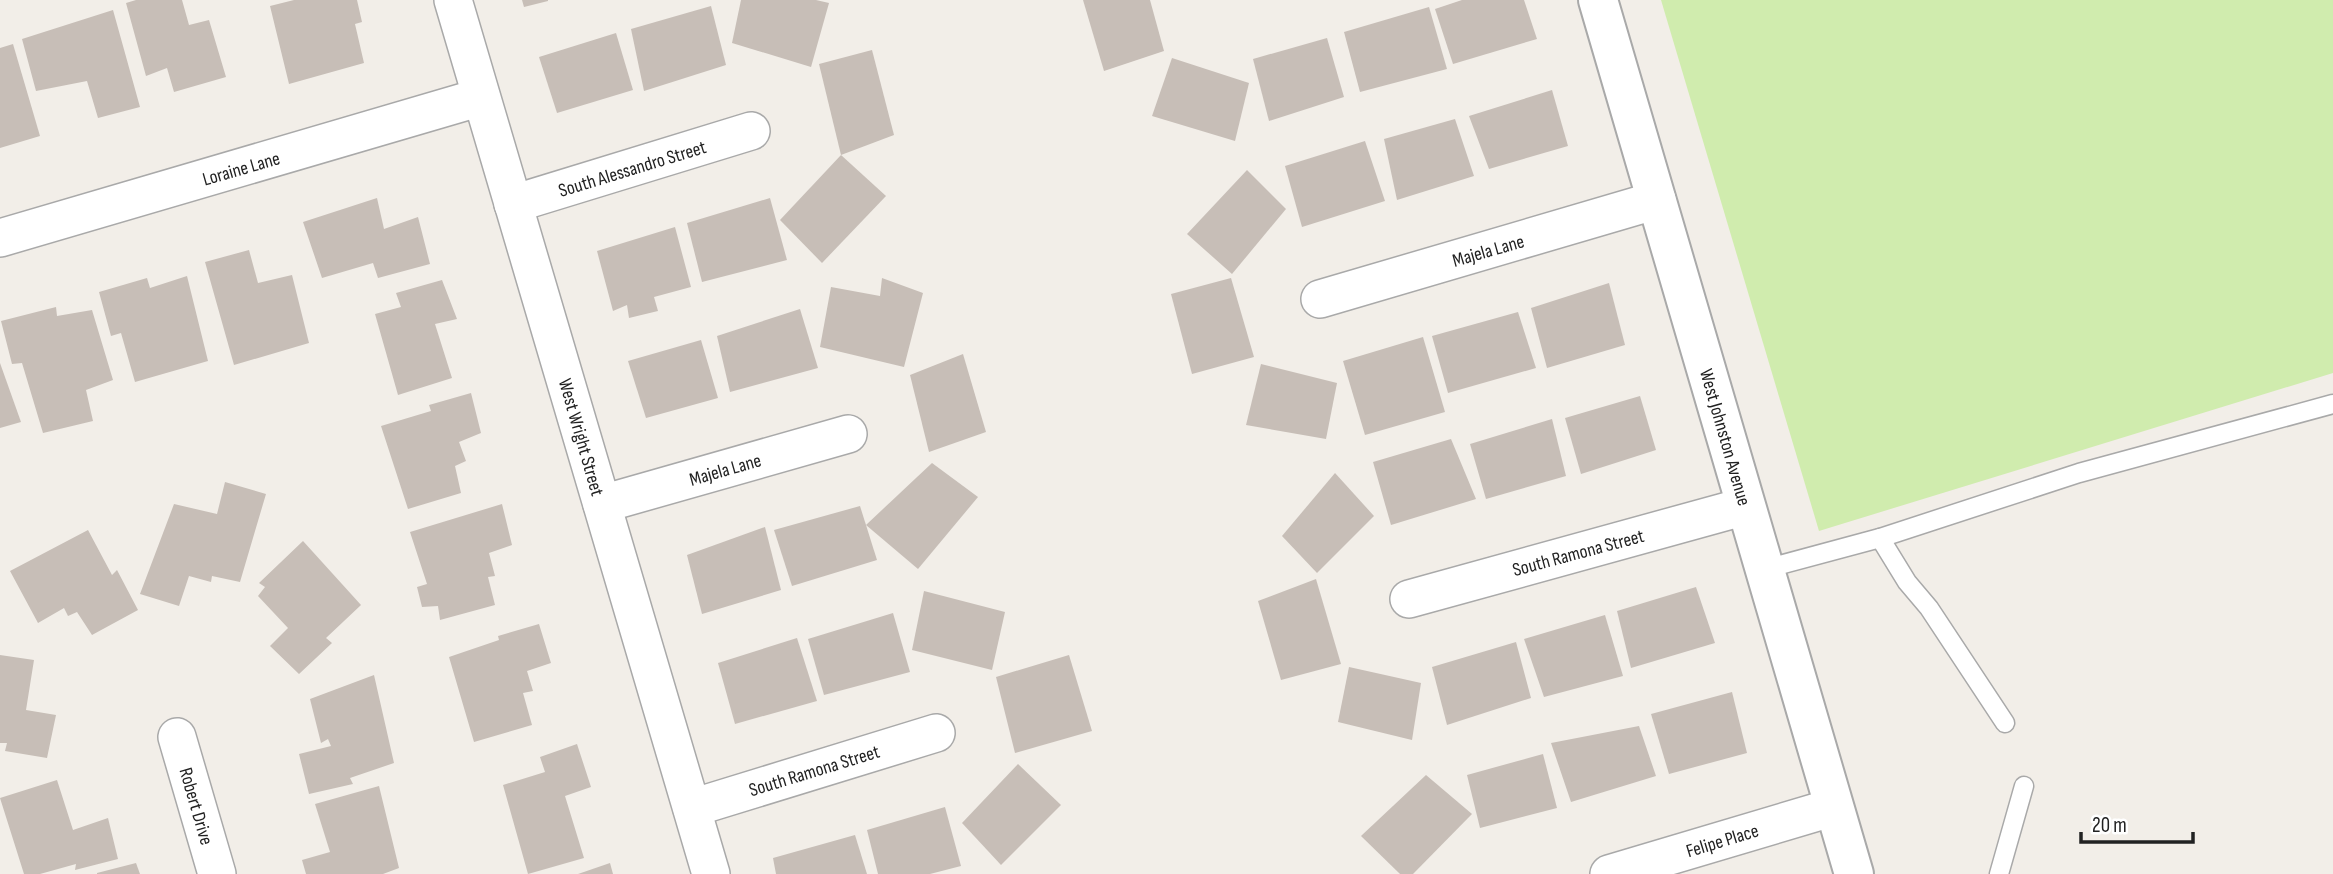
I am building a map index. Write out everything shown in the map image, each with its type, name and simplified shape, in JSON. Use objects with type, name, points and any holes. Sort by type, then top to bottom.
[{"type":"street","name":"West Wright Street","points":[[453,0],[711,874]]},
{"type":"street","name":"West Johnston Avenue","points":[[1598,0],[1854,874]]},
{"type":"street","name":"Loraine Lane","points":[[0,238],[481,97]]},
{"type":"street","name":"South Alessandro Street","points":[[513,204],[751,131]]},
{"type":"street","name":"Majela Lane","points":[[1320,299],[1657,200]]},
{"type":"street","name":"Majela Lane","points":[[602,504],[848,434]]},
{"type":"street","name":"South Ramona Street","points":[[1409,599],[1746,506]]},
{"type":"street","name":"South Ramona Street","points":[[692,807],[936,733]]},
{"type":"street","name":"Robert Drive","points":[[177,737],[217,874]]},
{"type":"street","name":"Felipe Place","points":[[1609,874],[1834,807]]},
{"type":"lane","points":[[1765,569],[1880,538],[2079,473],[2333,404]]},
{"type":"lane","points":[[1880,538],[1907,582],[1929,608],[2005,723]]},
{"type":"lane","points":[[1999,874],[2024,786]]},
{"type":"green space","points":[[1661,0],[2333,0],[2333,373],[1819,531]]},
{"type":"building","points":[[136,0],[182,0],[189,25],[209,20],[226,77],[174,92],[167,68],[146,76],[126,3]]},
{"type":"building","points":[[294,0],[357,0],[362,22],[355,24],[364,63],[289,84],[270,6]]},
{"type":"building","points":[[522,0],[548,0],[548,1],[524,7]]},
{"type":"building","points":[[741,0],[816,0],[829,3],[811,67],[732,43]]},
{"type":"building","points":[[1083,0],[1150,0],[1164,51],[1104,71]]},
{"type":"building","points":[[1462,0],[1524,0],[1537,39],[1453,64],[1435,9]]},
{"type":"building","points":[[711,6],[726,65],[644,91],[631,29]]},
{"type":"building","points":[[1429,7],[1447,69],[1360,92],[1344,32]]},
{"type":"building","points":[[113,10],[140,107],[98,118],[87,81],[36,91],[22,39]]},
{"type":"building","points":[[616,33],[633,90],[557,113],[539,57]]},
{"type":"building","points":[[1327,38],[1344,97],[1269,121],[1253,59]]},
{"type":"building","points":[[13,44],[40,136],[0,148],[0,48]]},
{"type":"building","points":[[872,50],[894,135],[841,155],[819,64]]},
{"type":"building","points":[[1172,58],[1249,83],[1235,141],[1152,116]]},
{"type":"building","points":[[1552,90],[1568,146],[1489,169],[1469,116]]},
{"type":"building","points":[[1455,119],[1474,176],[1397,200],[1384,139]]},
{"type":"building","points":[[1365,141],[1385,201],[1302,227],[1285,166]]},
{"type":"building","points":[[841,155],[886,196],[822,263],[780,220]]},
{"type":"building","points":[[1247,170],[1286,209],[1232,274],[1187,234]]},
{"type":"building","points":[[377,198],[384,229],[418,217],[430,264],[378,278],[373,263],[322,278],[303,222]]},
{"type":"building","points":[[770,198],[787,260],[702,282],[687,223]]},
{"type":"building","points":[[675,227],[691,287],[654,297],[658,311],[629,318],[627,305],[613,311],[597,251]]},
{"type":"building","points":[[249,250],[258,283],[292,275],[309,343],[234,365],[205,262]]},
{"type":"building","points":[[187,276],[208,361],[135,382],[121,333],[111,336],[99,292],[147,278],[150,288]]},
{"type":"building","points":[[882,278],[923,293],[904,367],[820,347],[831,287],[880,296]]},
{"type":"building","points":[[1231,278],[1254,357],[1192,374],[1171,294]]},
{"type":"building","points":[[442,280],[457,319],[435,324],[452,378],[398,395],[375,314],[401,307],[396,293]]},
{"type":"building","points":[[1609,283],[1625,345],[1547,368],[1531,308]]},
{"type":"building","points":[[56,307],[57,316],[92,310],[113,380],[86,390],[93,421],[43,433],[22,363],[12,364],[1,321]]},
{"type":"building","points":[[800,309],[818,368],[730,392],[717,336]]},
{"type":"building","points":[[1518,312],[1536,368],[1448,393],[1432,336]]},
{"type":"building","points":[[1423,337],[1445,412],[1365,435],[1343,361]]},
{"type":"building","points":[[701,340],[718,398],[646,418],[628,361]]},
{"type":"building","points":[[963,354],[986,432],[929,452],[910,375]]},
{"type":"building","points":[[0,363],[21,422],[0,428]]},
{"type":"building","points":[[1261,364],[1337,383],[1326,439],[1246,425]]},
{"type":"building","points":[[471,393],[481,433],[459,442],[466,461],[455,466],[461,493],[408,509],[381,426],[431,411],[429,405]]},
{"type":"building","points":[[1640,396],[1656,450],[1581,474],[1565,418]]},
{"type":"building","points":[[1552,419],[1566,476],[1486,499],[1470,444]]},
{"type":"building","points":[[1451,439],[1476,499],[1391,525],[1373,462]]},
{"type":"building","points":[[932,463],[978,497],[918,569],[866,525]]},
{"type":"building","points":[[1335,473],[1374,516],[1317,573],[1282,536]]},
{"type":"building","points":[[225,482],[266,494],[240,582],[212,576],[211,582],[189,576],[179,606],[140,594],[174,504],[217,514]]},
{"type":"building","points":[[502,504],[512,545],[489,553],[495,576],[488,577],[495,605],[440,620],[438,606],[422,607],[417,587],[427,584],[410,532]]},
{"type":"building","points":[[860,506],[877,560],[792,586],[774,530]]},
{"type":"building","points":[[765,527],[781,590],[702,614],[687,555]]},
{"type":"building","points":[[88,530],[112,575],[117,570],[138,610],[92,635],[77,612],[68,616],[64,608],[38,623],[10,571]]},
{"type":"building","points":[[303,541],[361,605],[326,638],[332,643],[299,674],[270,646],[288,628],[258,596],[265,587],[259,583]]},
{"type":"building","points":[[1316,579],[1341,664],[1281,680],[1258,601]]},
{"type":"building","points":[[1696,587],[1715,643],[1631,668],[1617,611]]},
{"type":"building","points":[[924,591],[1005,612],[992,670],[912,650]]},
{"type":"building","points":[[893,613],[910,672],[824,695],[808,639]]},
{"type":"building","points":[[1605,615],[1623,676],[1544,697],[1524,639]]},
{"type":"building","points":[[539,624],[551,663],[527,671],[533,691],[523,693],[532,725],[474,742],[449,657],[499,640],[498,636]]},
{"type":"building","points":[[797,638],[817,701],[735,724],[718,663]]},
{"type":"building","points":[[1516,642],[1531,698],[1447,725],[1432,667]]},
{"type":"building","points":[[0,655],[34,660],[26,710],[56,715],[47,758],[5,751],[7,743],[0,743]]},
{"type":"building","points":[[1069,655],[1092,731],[1015,753],[996,677]]},
{"type":"building","points":[[1349,667],[1421,683],[1412,740],[1338,722]]},
{"type":"building","points":[[374,675],[394,763],[350,778],[353,784],[309,794],[299,754],[331,746],[328,739],[321,743],[310,699]]},
{"type":"building","points":[[1732,692],[1747,753],[1669,774],[1651,714]]},
{"type":"building","points":[[1639,726],[1656,776],[1571,802],[1551,743]]},
{"type":"building","points":[[577,744],[591,787],[565,796],[584,858],[528,874],[503,785],[545,772],[540,757]]},
{"type":"building","points":[[1543,754],[1557,808],[1480,828],[1467,775]]},
{"type":"building","points":[[1018,764],[1061,805],[1001,865],[962,823]]},
{"type":"building","points":[[1426,775],[1472,814],[1413,874],[1400,874],[1361,836]]},
{"type":"building","points":[[57,780],[73,830],[108,818],[118,859],[75,870],[76,864],[40,874],[24,874],[0,798]]},
{"type":"building","points":[[379,786],[399,868],[383,874],[306,874],[302,860],[330,852],[315,804]]},
{"type":"building","points":[[945,807],[961,866],[930,874],[878,874],[867,830]]},
{"type":"building","points":[[855,835],[867,874],[776,874],[773,858]]},
{"type":"building","points":[[136,863],[140,874],[97,874],[97,873]]},
{"type":"building","points":[[610,863],[613,874],[578,874]]}]
